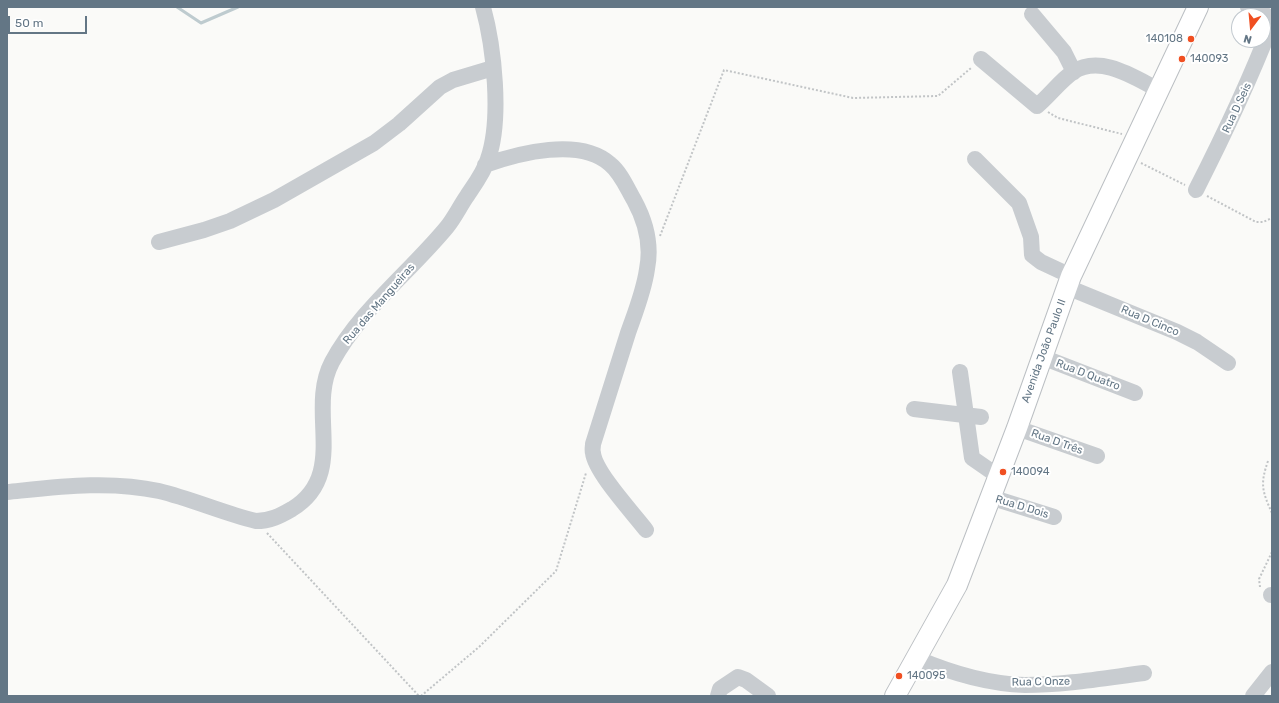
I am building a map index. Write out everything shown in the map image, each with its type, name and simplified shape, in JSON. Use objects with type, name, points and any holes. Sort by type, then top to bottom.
[{"type":"main road","name":"Avenida João Paulo II","points":[[895,696],[957,585],[1017,428],[1069,281],[1198,7]]},
{"type":"street","name":"Rua das Mangueiras","points":[[7,492],[78,486],[132,487],[178,496],[256,520],[269,521],[297,506],[318,483],[323,470],[324,452],[322,399],[331,363],[364,319],[447,227],[485,165],[493,136],[495,110],[493,68],[487,22],[483,7]]},
{"type":"street","points":[[1248,7],[1272,18]]},
{"type":"street","points":[[1032,14],[1064,52],[1074,72]]},
{"type":"street","name":"Rua D Seis","points":[[1196,190],[1233,118],[1272,23]]},
{"type":"street","points":[[981,59],[1037,106],[1074,72],[1092,66],[1113,68],[1159,90]]},
{"type":"street","points":[[159,242],[204,230],[230,221],[274,200],[374,143],[399,124],[440,87],[453,80],[493,68]]},
{"type":"street","points":[[485,165],[506,158],[541,151],[578,150],[596,155],[610,164],[621,177],[640,212],[649,238],[647,270],[593,444],[593,453],[598,465],[609,482],[646,530]]},
{"type":"street","name":"Rua D Cinco","points":[[975,159],[1019,203],[1032,240],[1032,255],[1069,281],[1197,342],[1228,363]]},
{"type":"street","name":"Rua D Quatro","points":[[1042,357],[1135,393]]},
{"type":"street","points":[[960,372],[974,416],[972,458],[998,476]]},
{"type":"street","points":[[914,409],[974,416]]},
{"type":"street","name":"Rua D Três","points":[[1017,428],[1097,456]]},
{"type":"street","name":"Rua D Dois","points":[[990,497],[1054,518]]},
{"type":"street","name":"Rua C Onze","points":[[916,658],[944,670],[1026,690],[1062,683],[1144,673]]},
{"type":"street","points":[[718,696],[720,689],[738,677],[746,680],[764,693]]},
{"type":"street","points":[[1252,696],[1270,679]]},
{"type":"path","points":[[659,240],[724,70],[853,98],[938,96],[981,59]]},
{"type":"path","points":[[1037,106],[1058,118],[1137,138]]},
{"type":"path","points":[[256,520],[420,696],[479,647],[556,571],[593,453]]},
{"type":"path","points":[[1268,461],[1262,477],[1262,488],[1272,513]]},
{"type":"path","points":[[1271,595],[1260,588],[1258,584],[1272,552]]},
{"type":"waterway","points":[[177,7],[201,23],[238,7]]},
{"type":"place","name":"140108","points":[[1191,39]]},
{"type":"place","name":"140093","points":[[1182,59]]},
{"type":"place","name":"140094","points":[[1003,472]]},
{"type":"place","name":"140095","points":[[899,676]]}]
